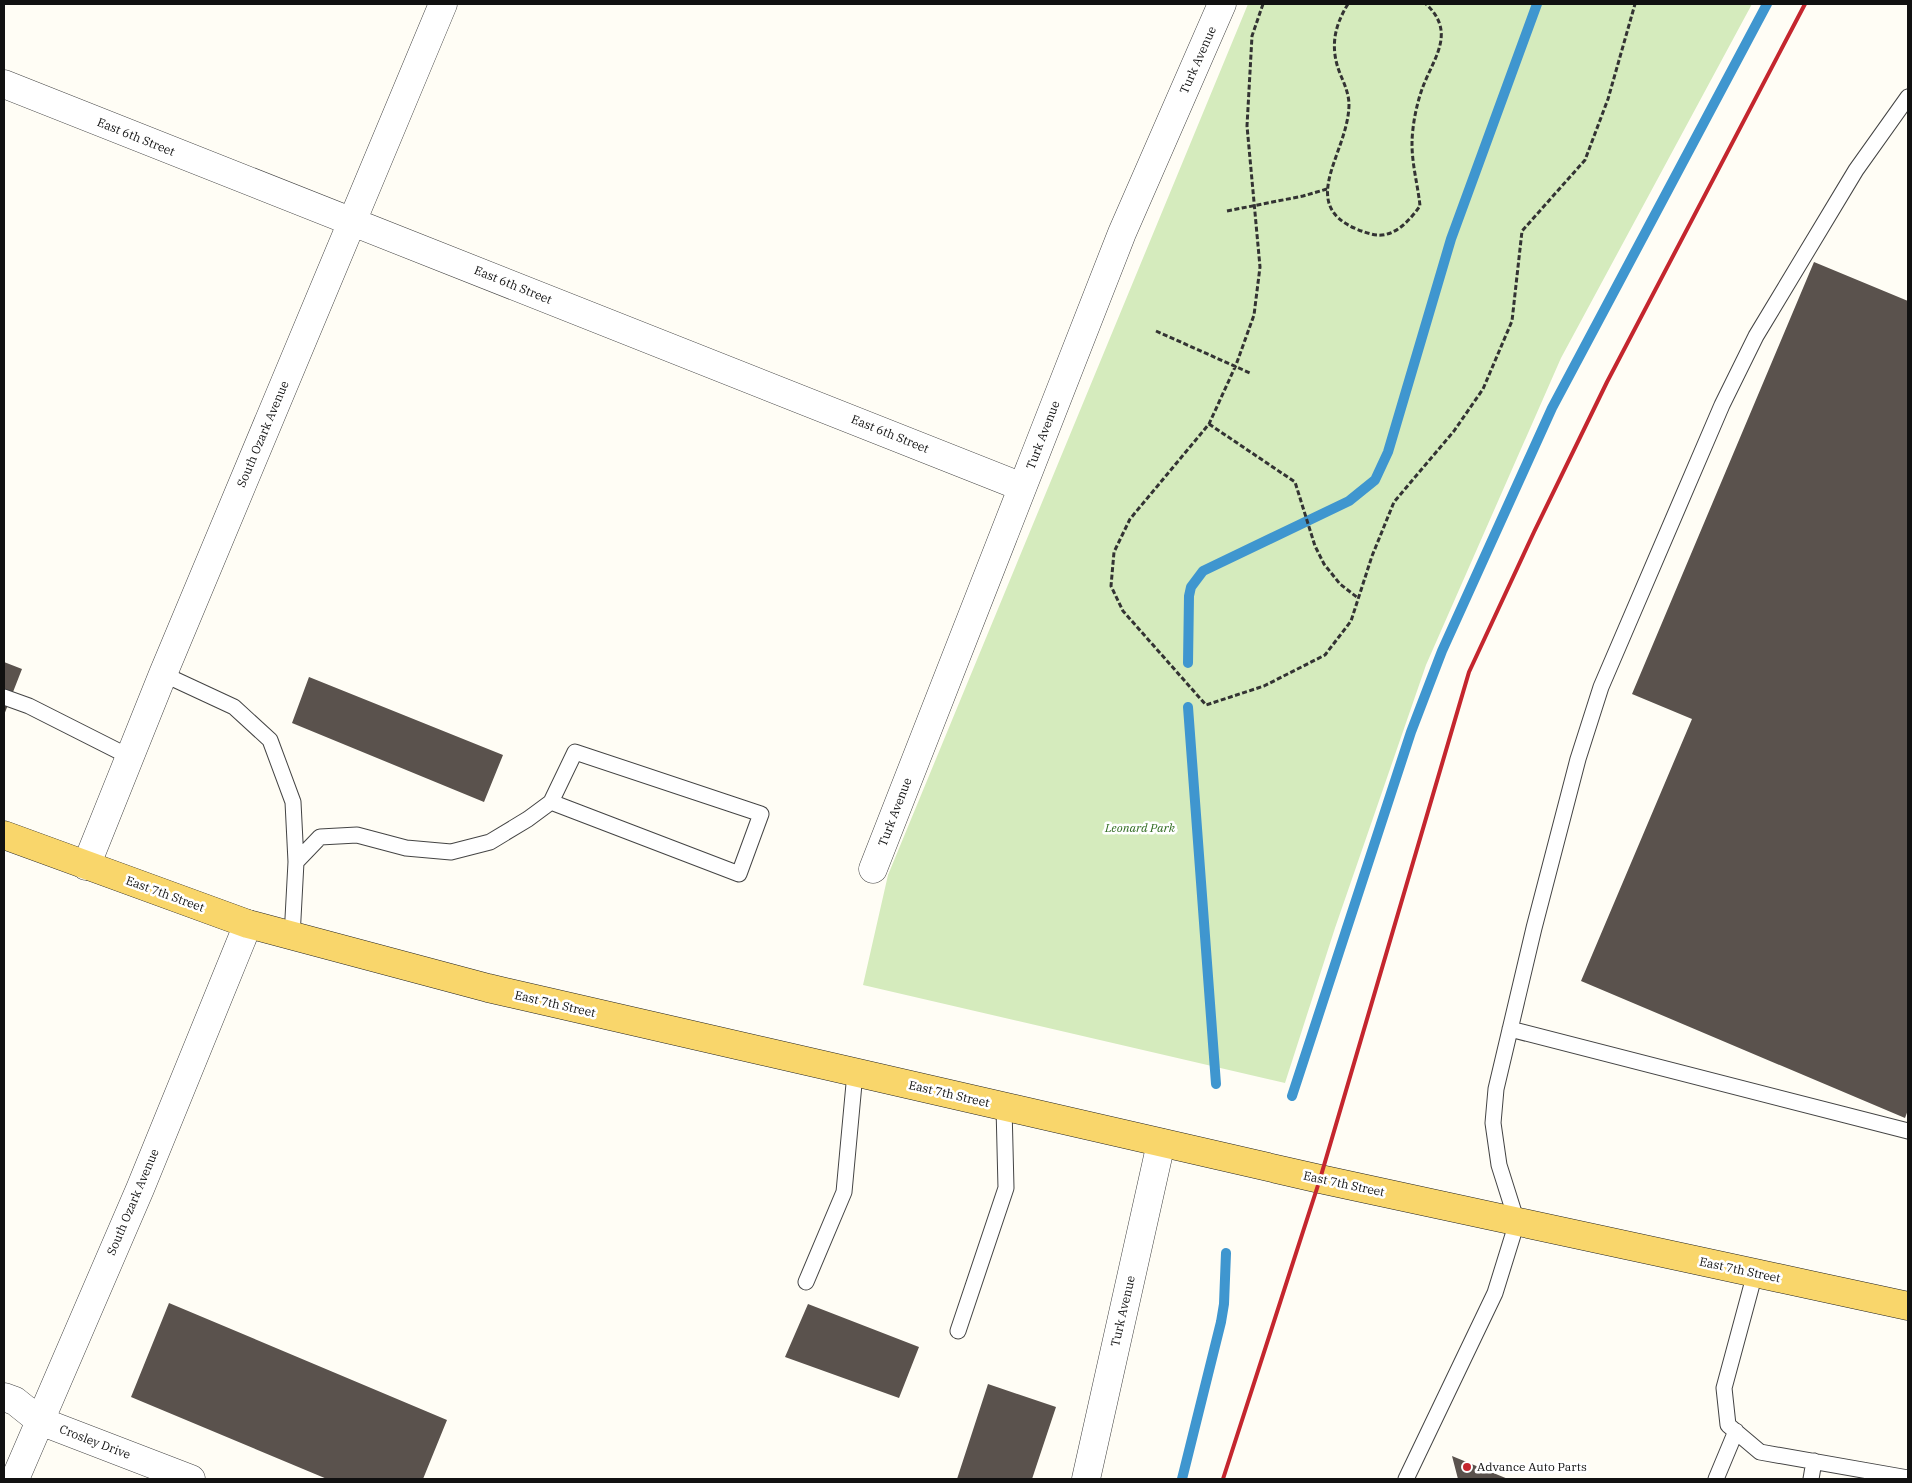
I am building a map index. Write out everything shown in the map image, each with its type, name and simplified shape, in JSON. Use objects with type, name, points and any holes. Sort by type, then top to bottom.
[{"type":"main road","name":"East 7th Street","points":[[4,834],[86,866],[248,924],[488,988],[1161,1143],[1516,1222],[1908,1306]]},
{"type":"street","name":"South Ozark Avenue","points":[[86,866],[163,674],[443,4]]},
{"type":"street","name":"Turk Avenue","points":[[873,869],[1122,233],[1222,4]]},
{"type":"street","name":"East 6th Street","points":[[4,84],[1022,487]]},
{"type":"street","name":"South Ozark Avenue","points":[[16,1479],[140,1188],[248,924]]},
{"type":"street","name":"Turk Avenue","points":[[1086,1479],[1161,1143]]},
{"type":"street","name":"Crosley Drive","points":[[4,1397],[14,1401],[40,1421],[191,1479]]},
{"type":"lane","points":[[1406,1479],[1495,1293],[1516,1222],[1499,1165],[1493,1123],[1496,1089],[1534,928],[1578,759],[1602,687],[1722,405],[1756,336],[1804,253],[1856,170],[1908,97]]},
{"type":"lane","points":[[163,674],[234,707],[270,740],[293,802],[296,862],[292,937]]},
{"type":"lane","points":[[4,697],[29,706],[130,757]]},
{"type":"lane","points":[[296,862],[320,837],[357,835],[406,848],[451,852],[490,842],[528,819],[551,802],[575,752],[761,814],[739,874],[551,802]]},
{"type":"lane","points":[[1510,1029],[1908,1131]]},
{"type":"lane","points":[[806,1282],[844,1192],[855,1073]]},
{"type":"lane","points":[[958,1331],[1006,1188],[1004,1107]]},
{"type":"lane","points":[[1755,1273],[1724,1388],[1728,1424],[1760,1452],[1908,1478]]},
{"type":"lane","points":[[1716,1479],[1736,1431]]},
{"type":"lane","points":[[1811,1479],[1814,1461]]},
{"type":"path","points":[[1263,4],[1252,36],[1247,126],[1260,267],[1254,315],[1236,365],[1209,424],[1130,520],[1114,552],[1111,586],[1123,611],[1206,705],[1264,686],[1325,655],[1351,621],[1394,502],[1454,431],[1483,389],[1512,321],[1522,231],[1585,160],[1608,99],[1635,4]]},
{"type":"path","points":[[1348,4],[1335,32],[1332,48],[1335,62],[1347,90],[1349,105],[1344,135],[1333,161],[1327,189],[1330,206],[1341,222],[1350,228],[1376,235],[1396,231],[1407,224],[1420,206],[1412,144],[1424,84],[1437,58],[1442,36],[1436,12],[1426,4]]},
{"type":"path","points":[[1227,211],[1303,196],[1327,189]]},
{"type":"path","points":[[1156,332],[1236,365],[1250,373]]},
{"type":"path","points":[[1209,424],[1295,482],[1315,546],[1324,564],[1340,584],[1358,598]]},
{"type":"green space","name":"Leonard Park","points":[[1248,4],[1752,4],[1561,358],[1426,665],[1335,928],[1285,1083],[863,985],[888,875]]},
{"type":"building","points":[[1814,262],[1908,301],[1908,1110],[1905,1118],[1581,981],[1692,719],[1632,694]]},
{"type":"building","points":[[4,662],[22,669],[4,715]]},
{"type":"building","points":[[309,677],[503,755],[484,802],[292,723]]},
{"type":"building","points":[[169,1303],[447,1420],[423,1479],[327,1479],[131,1397]]},
{"type":"building","points":[[808,1304],[919,1347],[899,1398],[785,1357]]},
{"type":"building","points":[[988,1384],[1056,1407],[1032,1479],[957,1479]]},
{"type":"building","name":"Advance Auto Parts","points":[[1452,1456],[1508,1479],[1458,1479]]},
{"type":"waterway","points":[[1188,663],[1189,596],[1191,587],[1203,571],[1349,501],[1375,480],[1388,452],[1451,239],[1537,4]]},
{"type":"waterway","points":[[1292,1096],[1411,732],[1442,651],[1552,408],[1767,4]]},
{"type":"waterway","points":[[1188,707],[1216,1084]]},
{"type":"waterway","points":[[1182,1479],[1221,1322],[1224,1304],[1226,1253]]},
{"type":"railway","points":[[1223,1479],[1320,1179],[1469,672],[1607,382],[1805,4]]},
{"type":"place","name":"Advance Auto Parts","points":[[1467,1467]]}]
